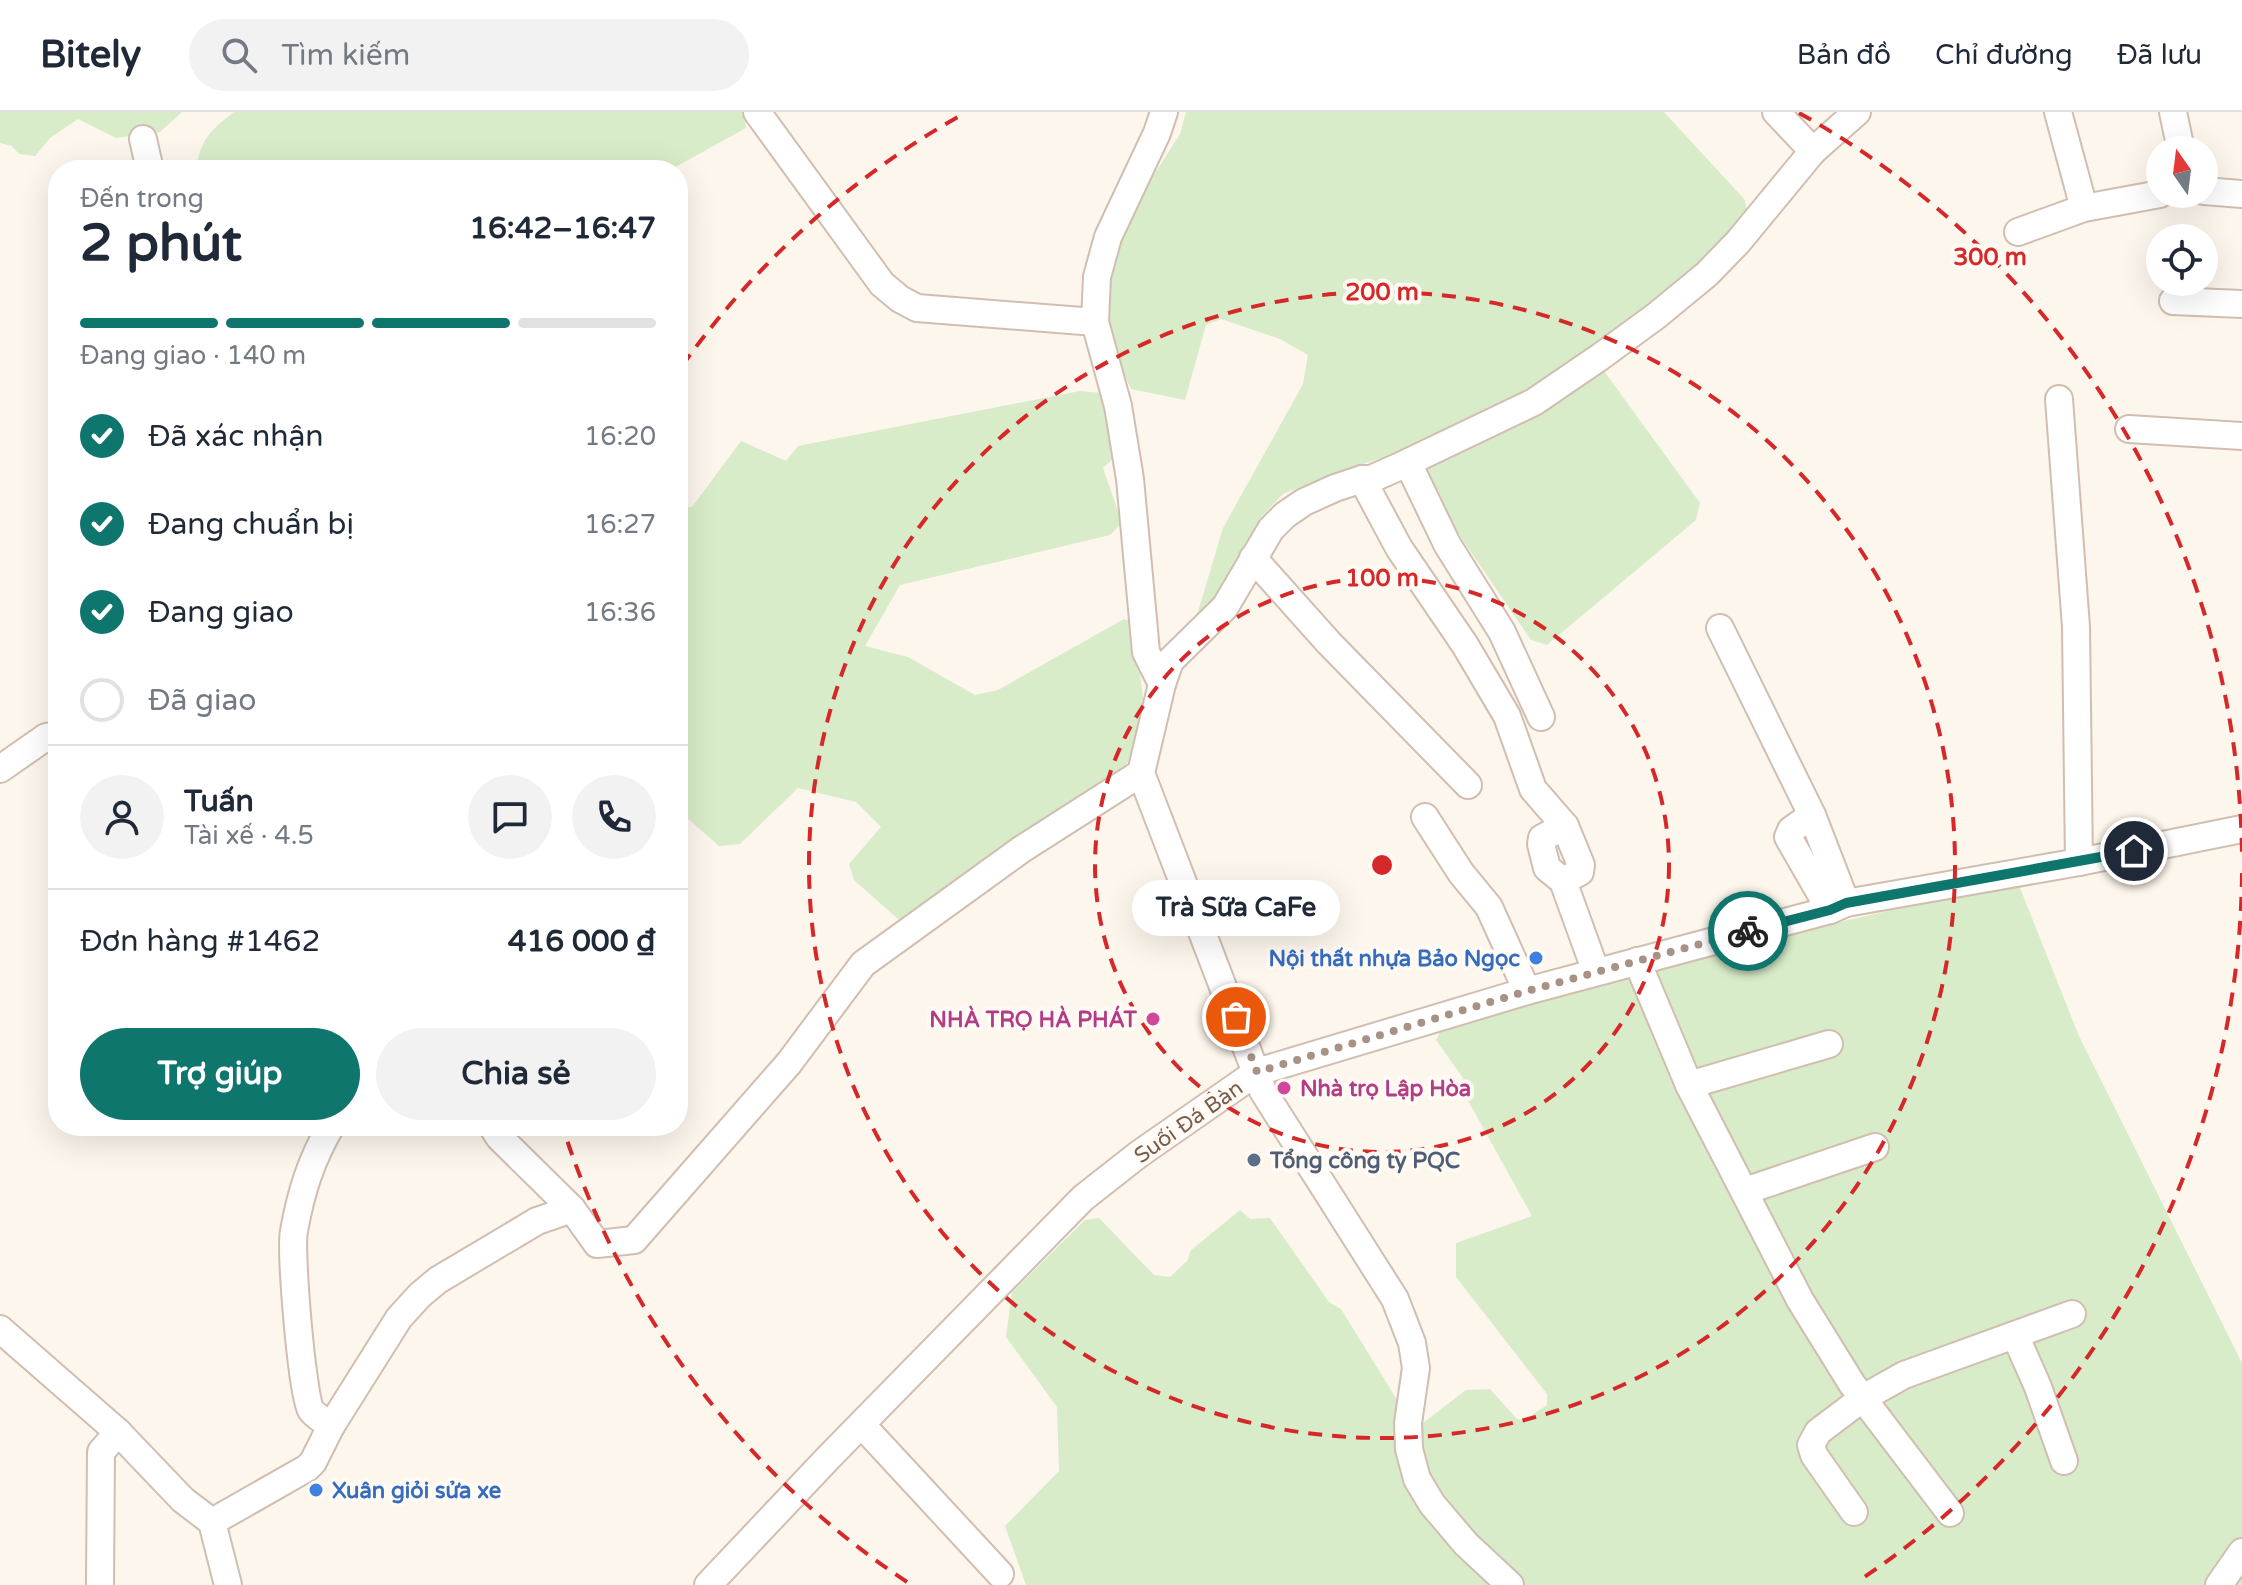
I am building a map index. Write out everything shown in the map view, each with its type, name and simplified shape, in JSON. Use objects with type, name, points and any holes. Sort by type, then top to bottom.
[{"type":"street","points":[[757,112],[882,284],[900,299],[917,308],[1095,322]]},
{"type":"street","points":[[1162,684],[1146,652],[1130,479],[1118,406],[1095,322],[1097,277],[1108,237],[1164,112]]},
{"type":"street","points":[[1776,112],[1813,151]]},
{"type":"street","points":[[1510,1585],[1466,1544],[1432,1504],[1417,1479],[1409,1449],[1408,1423],[1416,1368],[1412,1343],[1395,1299],[1263,1091],[1141,773],[1170,661],[1225,607],[1271,529],[1285,515],[1304,502],[1408,463],[1534,402],[1656,316],[1707,274],[1738,242],[1813,151],[1857,112]]},
{"type":"street","points":[[2058,112],[2084,208]]},
{"type":"street","points":[[2173,112],[2178,136]]},
{"type":"street","points":[[143,139],[148,160]]},
{"type":"street","points":[[2218,192],[2242,194]]},
{"type":"street","points":[[2018,232],[2084,208],[2146,197]]},
{"type":"street","points":[[2173,301],[2242,304]]},
{"type":"street","points":[[2059,399],[2076,627],[2079,862]]},
{"type":"street","points":[[2129,429],[2242,436]]},
{"type":"street","points":[[1408,463],[1447,544],[1502,632],[1541,717]]},
{"type":"street","points":[[1362,479],[1399,548],[1465,645],[1507,716],[1533,789],[1565,826],[1581,865],[1580,872],[1563,881],[1596,972]]},
{"type":"street","points":[[1253,558],[1329,643],[1468,785]]},
{"type":"street","points":[[1720,628],[1812,815],[1791,830],[1788,837],[1838,906]]},
{"type":"street","points":[[0,769],[48,737]]},
{"type":"street","points":[[498,1136],[572,1209],[597,1244],[634,1240],[789,1063],[863,964],[1022,849],[1141,773]]},
{"type":"street","points":[[1425,817],[1461,873],[1489,907],[1527,991]]},
{"type":"street","name":"Suối Đá Bàn","points":[[708,1585],[1083,1198],[1139,1154],[1257,1072],[1527,991],[1838,906],[2242,829]]},
{"type":"street","points":[[1637,961],[1689,1085],[1800,1300],[1863,1398],[1950,1513]]},
{"type":"street","points":[[1689,1085],[1829,1044]]},
{"type":"street","points":[[325,1136],[307,1175],[293,1235],[303,1378],[311,1410],[331,1426]]},
{"type":"street","points":[[1745,1191],[1875,1147]]},
{"type":"street","points":[[212,1522],[313,1462],[331,1426],[399,1318],[420,1295],[438,1280],[537,1221],[572,1209]]},
{"type":"street","points":[[1854,1512],[1814,1455],[1811,1445],[1818,1432],[1863,1398],[1904,1375],[2072,1314]]},
{"type":"street","points":[[0,1329],[118,1432],[183,1500],[212,1522],[228,1585]]},
{"type":"street","points":[[2015,1335],[2038,1387],[2064,1461]]},
{"type":"street","points":[[862,1425],[1000,1574]]},
{"type":"street","points":[[100,1585],[101,1452],[118,1432]]},
{"type":"street","points":[[2219,1585],[2242,1552]]},
{"type":"green space","points":[[0,112],[182,112],[160,132],[116,138],[78,119],[50,138],[35,156],[19,154],[12,146],[0,143]]},
{"type":"green space","points":[[234,112],[745,112],[746,128],[688,160],[198,160],[208,136]]},
{"type":"green space","points":[[1186,112],[1664,112],[1745,200],[1747,215],[1716,253],[1591,353],[1700,503],[1696,520],[1547,645],[1531,640],[1443,511],[1409,449],[1329,475],[1283,494],[1261,517],[1216,605],[1197,615],[1223,528],[1303,384],[1308,355],[1280,339],[1221,319],[1206,325],[1185,400],[1131,389],[1111,346],[1105,289],[1115,243],[1180,134]]},
{"type":"green space","points":[[1080,391],[1102,393],[1116,456],[1103,468],[1122,523],[1110,535],[900,585],[865,646],[908,657],[975,695],[998,690],[1124,619],[1133,622],[1144,705],[1136,751],[1121,771],[899,920],[854,880],[849,864],[881,827],[856,802],[798,788],[740,844],[719,846],[688,819],[688,507],[692,507],[741,441],[786,461],[798,446]]},
{"type":"green space","points":[[1988,888],[2020,888],[2079,1036],[2242,1363],[2242,1585],[1026,1585],[1005,1526],[1059,1471],[1057,1407],[1006,1337],[1012,1292],[1085,1220],[1099,1218],[1154,1275],[1170,1277],[1188,1260],[1190,1251],[1240,1210],[1250,1219],[1270,1218],[1329,1302],[1341,1309],[1415,1429],[1466,1390],[1490,1389],[1517,1419],[1524,1420],[1547,1405],[1547,1394],[1456,1277],[1456,1243],[1532,1216],[1461,1088],[1463,1078],[1436,1040],[1445,1022],[1551,999],[1796,932]]},
{"type":"way so far","points":[[1236,1017],[1257,1072],[1527,991],[1748,931]]},
{"type":"place","name":"Nội thất nhựa Bảo Ngọc","points":[[1536,958]]},
{"type":"place","name":"Trà Sữa CaFe","points":[[1236,1017]]},
{"type":"place","name":"NHÀ TRỌ HÀ PHÁT","points":[[1153,1019]]},
{"type":"place","name":"Nhà trọ Lập Hòa","points":[[1284,1088]]},
{"type":"place","name":"Tổng công ty PQC","points":[[1254,1160]]},
{"type":"place","name":"Xuân giỏi sửa xe","points":[[316,1490]]},
{"type":"route","points":[[1748,931],[1846,903],[2134,851]]}]
